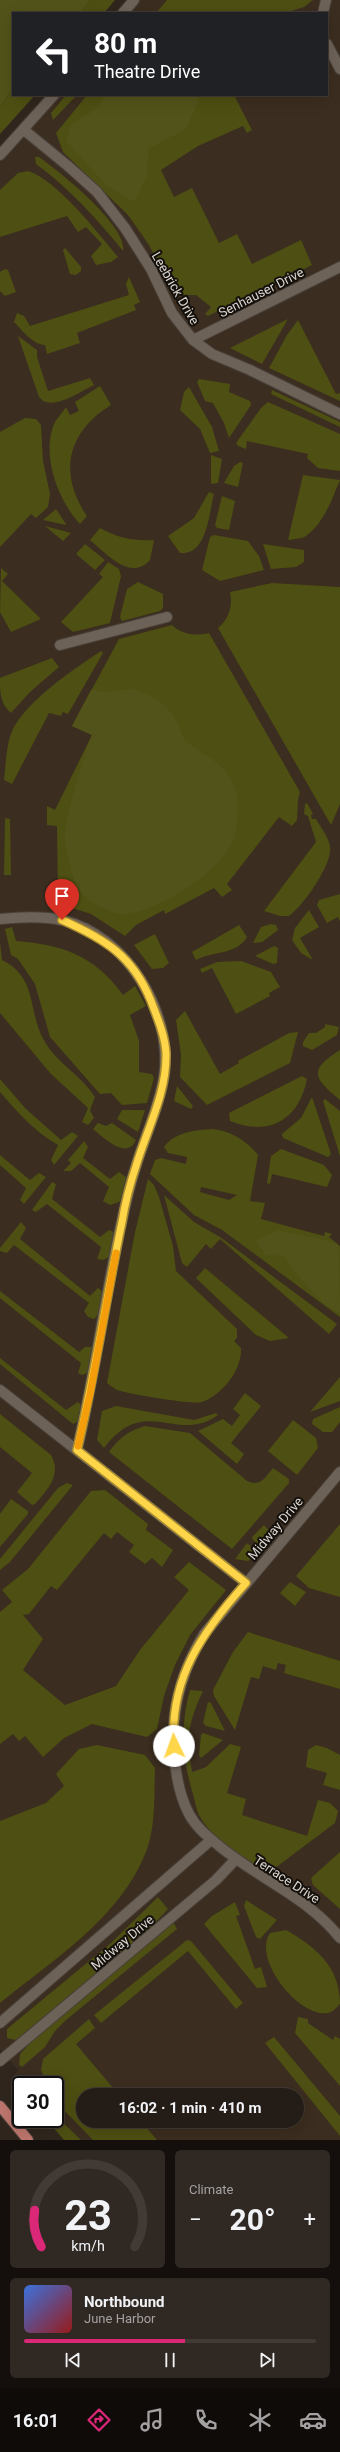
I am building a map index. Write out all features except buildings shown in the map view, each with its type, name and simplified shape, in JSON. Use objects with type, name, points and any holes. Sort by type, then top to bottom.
[{"type":"main road","points":[[0,2106],[28,2140]]},
{"type":"street","points":[[124,12],[134,0]]},
{"type":"street","points":[[323,12],[326,0]]},
{"type":"street","points":[[328,46],[340,69]]},
{"type":"street","points":[[0,155],[53,96]]},
{"type":"street","name":"Leebrick Drive","points":[[24,130],[97,192],[124,228],[151,269],[172,313],[193,340],[212,354],[250,370],[340,414]]},
{"type":"street","name":"Senhauser Drive","points":[[193,340],[340,266]]},
{"type":"street","points":[[60,645],[167,617]]},
{"type":"street","points":[[0,919],[32,918],[62,920],[106,942],[132,966],[147,990],[158,1018],[166,1053],[157,1106],[136,1166],[122,1221],[90,1394],[77,1450]]},
{"type":"street","points":[[0,1390],[246,1583]]},
{"type":"street","name":"Midway Drive","points":[[0,2061],[216,1880],[235,1860],[201,1831],[189,1814],[181,1790],[174,1761],[172,1728],[181,1683],[189,1658],[204,1634],[340,1472]]},
{"type":"street","name":"Midway Drive","points":[[0,2023],[211,1840]]},
{"type":"street","name":"Terrace Drive","points":[[235,1860],[306,1904],[329,1924],[340,1938]]},
{"type":"shaded area","points":[[0,0],[91,0],[81,12],[12,12],[12,89],[0,107]]},
{"type":"shaded area","points":[[91,0],[115,0],[105,12],[81,12]]},
{"type":"shaded area","points":[[134,0],[340,0],[340,2140],[64,2140],[54,2128],[64,2128],[64,2076],[14,2076],[18,2070],[0,2049],[0,155],[53,96],[328,96],[328,12],[124,12]]},
{"type":"shaded area","points":[[167,0],[313,0],[304,7],[288,12],[157,12]]},
{"type":"shaded area","points":[[12,89],[12,96],[34,96],[0,134],[0,107]]},
{"type":"shaded area","points":[[65,96],[76,96],[53,120],[51,113]]},
{"type":"shaded area","points":[[86,96],[235,96],[252,130],[247,133],[243,126],[198,146],[161,170],[174,197],[192,188],[219,243],[237,234],[252,264],[301,240],[312,265],[208,316],[205,314],[211,307],[196,295],[175,295],[149,245],[128,215],[63,152],[56,133]]},
{"type":"shaded area","points":[[104,96],[197,96],[198,102],[186,129],[148,149],[147,176],[134,202],[106,185],[66,141],[71,125],[99,107]]},
{"type":"shaded area","points":[[35,157],[39,157],[76,186],[104,214],[122,240],[123,251],[82,204],[60,183],[36,164]]},
{"type":"shaded area","points":[[28,171],[39,176],[64,196],[89,222],[118,257],[111,262],[96,265],[91,256],[102,244],[86,227],[78,232],[67,216],[0,237],[0,190],[18,173]]},
{"type":"shaded area","points":[[65,248],[81,267],[81,271],[76,275],[70,274],[63,250]]},
{"type":"shaded area","points":[[5,269],[8,270],[16,292],[5,296],[0,291],[0,272]]},
{"type":"shaded area","points":[[129,277],[140,302],[134,305],[136,310],[77,333],[80,343],[47,354],[45,345],[36,343],[14,322],[17,313],[24,316],[30,326],[129,295],[126,284]]},
{"type":"shaded area","points":[[288,319],[262,364],[230,348]]},
{"type":"shaded area","points":[[298,320],[336,394],[340,393],[340,401],[269,368],[287,335]]},
{"type":"shaded area","points":[[18,336],[37,350],[37,357],[48,391],[90,378],[94,385],[62,401],[49,403],[43,401],[39,397]]},
{"type":"shaded area","points":[[199,379],[230,384],[229,392],[250,401],[251,405],[229,438],[224,423],[213,403],[205,401],[197,382]]},
{"type":"shaded area","points":[[100,386],[111,405],[96,416],[85,428],[76,441],[72,455],[70,470],[72,485],[87,516],[80,524],[72,514],[58,490],[49,448],[51,434],[55,422],[66,407],[70,415],[79,411],[75,402]]},
{"type":"shaded area","points":[[189,387],[212,427],[219,451],[210,453],[200,429],[180,410],[184,392]]},
{"type":"shaded area","points":[[272,390],[340,422],[340,427],[271,394]]},
{"type":"shaded area","points":[[268,402],[340,434],[340,471],[318,468],[307,458],[308,454],[247,441],[246,449],[238,446],[236,443],[261,408]]},
{"type":"shaded area","points":[[25,418],[36,419],[41,425],[43,461],[50,494],[48,507],[36,518],[31,514],[0,547],[0,432]]},
{"type":"shaded area","points":[[211,455],[222,459],[218,483],[211,484]]},
{"type":"shaded area","points":[[240,462],[243,463],[238,487],[224,483],[234,466]]},
{"type":"shaded area","points":[[303,475],[340,480],[323,518],[312,531],[304,537],[288,540]]},
{"type":"shaded area","points":[[209,492],[214,494],[208,522],[201,541],[196,548],[189,552],[180,553],[168,536],[194,518]]},
{"type":"shaded area","points":[[222,496],[235,501],[229,530],[217,528],[215,525]]},
{"type":"shaded area","points":[[56,509],[66,524],[66,525],[43,520]]},
{"type":"shaded area","points":[[45,526],[71,533],[63,541]]},
{"type":"shaded area","points":[[100,528],[126,538],[154,540],[150,560],[142,566],[134,568],[126,567],[118,563],[90,540]]},
{"type":"shaded area","points":[[214,535],[248,541],[259,556],[264,570],[220,581],[202,570],[210,537]]},
{"type":"shaded area","points":[[85,544],[105,560],[95,570],[76,554]]},
{"type":"shaded area","points":[[263,544],[304,550],[304,562],[296,567],[271,569]]},
{"type":"shaded area","points":[[108,562],[119,569],[121,576],[110,623],[73,632],[61,622],[103,577],[99,574]]},
{"type":"shaded area","points":[[1,568],[8,574],[2,581],[41,619],[11,632],[0,612]]},
{"type":"shaded area","points":[[138,582],[163,594],[163,608],[160,611],[122,621],[120,617],[127,589]]},
{"type":"shaded area","points":[[272,583],[340,587],[340,804],[331,825],[218,628],[225,621],[229,612],[231,602],[230,592]]},
{"type":"shaded area","points":[[172,625],[180,631],[189,634],[209,633],[300,792],[297,820],[292,826],[279,817],[227,884],[232,890],[222,897],[214,888],[165,914],[164,910],[136,925],[125,936],[91,914],[63,905],[58,896],[57,826],[47,825],[47,806],[55,810],[92,735],[72,726],[119,639]]},
{"type":"shaded area","points":[[101,651],[103,653],[68,714],[63,712],[61,716],[49,713],[12,784],[4,780],[8,742],[12,731],[28,708],[52,686]]},
{"type":"shaded area","points":[[52,658],[59,667],[30,692],[11,713],[7,709],[1,697],[0,678]]},
{"type":"shaded area","points":[[131,689],[145,693],[165,706],[174,717],[186,741],[224,769],[232,781],[237,795],[238,818],[233,840],[226,853],[201,878],[168,899],[151,907],[135,912],[121,914],[115,913],[93,903],[82,894],[75,882],[65,839],[66,823],[70,807],[84,755],[92,735],[72,726],[91,690],[105,692]]},
{"type":"shaded area","points":[[307,803],[313,814],[311,815],[312,819],[316,819],[328,839],[330,852],[325,868],[308,896],[289,916],[280,916],[264,911],[316,842],[308,816],[304,814],[305,804]]},
{"type":"shaded area","points":[[5,818],[10,819],[11,875],[4,875]]},
{"type":"shaded area","points":[[340,894],[340,921],[338,917],[327,923],[317,905],[319,900]]},
{"type":"shaded area","points":[[309,910],[319,927],[300,938],[313,960],[301,953],[292,940],[295,928]]},
{"type":"shaded area","points":[[271,924],[276,925],[278,930],[262,942],[253,943],[261,927]]},
{"type":"shaded area","points":[[239,925],[247,937],[243,943],[231,950],[202,957],[196,960],[192,952]]},
{"type":"shaded area","points":[[12,927],[16,941],[63,949],[89,961],[112,981],[123,995],[135,986],[146,1006],[130,1015],[139,1041],[139,1072],[152,1074],[154,1078],[147,1103],[122,1105],[111,1093],[100,1094],[50,1037],[35,984],[18,959],[11,955],[5,929]]},
{"type":"shaded area","points":[[155,934],[169,963],[163,968],[152,969],[134,945]]},
{"type":"shaded area","points":[[0,942],[2,960],[14,968],[22,976],[27,986],[36,1019],[45,1042],[56,1056],[83,1082],[95,1097],[90,1110],[94,1118],[88,1125],[82,1122],[88,1108],[51,1074],[0,1013]]},
{"type":"shaded area","points":[[274,946],[278,948],[277,963],[273,964],[255,956]]},
{"type":"shaded area","points":[[241,961],[271,972],[280,987],[269,993],[270,996],[236,1014],[212,968],[202,973],[200,969],[217,962]]},
{"type":"shaded area","points":[[185,1011],[220,1074],[239,1063],[238,1061],[289,1033],[298,1032],[290,1063],[207,1105],[180,1077],[181,1055],[176,1020]]},
{"type":"shaded area","points":[[325,1024],[339,1027],[337,1035],[312,1050],[303,1046],[303,1042],[309,1033],[316,1033],[325,1027]]},
{"type":"shaded area","points":[[340,1050],[340,1100],[324,1086],[318,1074],[323,1063]]},
{"type":"shaded area","points":[[302,1076],[307,1079],[303,1093],[297,1105],[289,1115],[280,1121],[269,1126],[257,1127],[230,1121],[229,1113]]},
{"type":"shaded area","points":[[0,1079],[26,1109],[61,1140],[72,1132],[78,1136],[54,1165],[51,1160],[58,1145],[34,1128],[20,1115],[0,1092]]},
{"type":"shaded area","points":[[177,1086],[193,1106],[191,1109],[174,1101]]},
{"type":"shaded area","points":[[312,1097],[331,1154],[328,1157],[283,1138],[282,1134],[301,1118]]},
{"type":"shaded area","points":[[325,1099],[340,1111],[340,1156],[323,1101]]},
{"type":"shaded area","points":[[122,1110],[145,1110],[138,1132],[117,1119]]},
{"type":"shaded area","points":[[98,1123],[106,1126],[112,1123],[136,1140],[132,1146],[121,1148],[109,1142],[93,1129]]},
{"type":"shaded area","points":[[212,1129],[226,1132],[238,1137],[258,1155],[250,1201],[265,1203],[261,1219],[324,1236],[325,1232],[332,1234],[329,1237],[340,1246],[340,1317],[222,1230],[194,1215],[150,1174],[155,1160],[161,1158],[186,1164],[187,1157],[168,1153],[164,1147],[174,1138],[192,1131]],"holes":[[[201,1187],[237,1195],[229,1200],[200,1192]]]},
{"type":"shaded area","points":[[84,1141],[88,1147],[83,1158],[110,1179],[119,1172],[127,1178],[124,1196],[119,1202],[110,1205],[103,1201],[109,1187],[80,1163],[71,1171],[63,1171],[71,1163],[68,1160]]},
{"type":"shaded area","points":[[281,1149],[324,1165],[332,1175],[327,1187],[272,1174],[270,1184],[267,1183],[271,1156]]},
{"type":"shaded area","points":[[0,1155],[30,1180],[39,1173],[46,1177],[24,1204],[20,1200],[26,1188],[0,1165]]},
{"type":"shaded area","points":[[148,1179],[154,1185],[159,1197],[173,1246],[176,1271],[237,1329],[237,1338],[234,1341],[241,1348],[235,1373],[224,1387],[210,1398],[202,1402],[196,1403],[174,1401],[134,1394],[117,1390],[107,1383],[135,1232]]},
{"type":"shaded area","points":[[52,1182],[56,1184],[52,1199],[100,1237],[109,1230],[116,1233],[113,1255],[103,1260],[97,1259],[101,1247],[47,1204],[36,1212],[32,1210]]},
{"type":"shaded area","points":[[164,1195],[194,1222],[220,1237],[337,1324],[329,1334],[220,1239],[211,1249],[206,1244],[187,1267],[182,1263]]},
{"type":"shaded area","points":[[21,1222],[26,1228],[20,1239],[90,1296],[98,1288],[102,1291],[104,1295],[104,1303],[100,1312],[94,1319],[88,1317],[84,1311],[89,1303],[14,1245],[7,1253],[0,1251],[0,1248]]},
{"type":"shaded area","points":[[278,1230],[326,1241],[339,1246],[340,1313],[332,1309],[316,1296],[283,1256],[266,1255],[255,1241]]},
{"type":"shaded area","points":[[205,1268],[289,1338],[270,1341],[256,1335],[196,1278]]},
{"type":"shaded area","points":[[0,1291],[79,1352],[85,1347],[92,1347],[94,1351],[90,1372],[82,1375],[78,1373],[81,1363],[0,1298]]},
{"type":"shaded area","points":[[0,1358],[66,1410],[78,1402],[84,1408],[82,1419],[73,1424],[0,1364]]},
{"type":"shaded area","points":[[340,1377],[340,1401],[310,1412]]},
{"type":"shaded area","points":[[245,1393],[261,1406],[231,1443],[244,1454],[237,1464],[198,1431],[223,1419],[232,1426],[240,1415],[233,1409]]},
{"type":"shaded area","points":[[116,1406],[194,1420],[216,1413],[218,1415],[203,1423],[188,1425],[147,1421],[134,1424],[119,1432],[104,1448],[97,1440],[102,1411]]},
{"type":"shaded area","points":[[340,1407],[340,1422],[332,1432],[323,1432],[312,1424],[313,1419]]},
{"type":"shaded area","points":[[0,1414],[51,1455],[54,1462],[55,1469],[52,1481],[45,1493],[35,1504],[32,1505],[17,1492],[32,1473],[0,1447]]},
{"type":"shaded area","points":[[293,1420],[316,1438],[318,1448],[297,1475],[268,1451]]},
{"type":"shaded area","points":[[145,1426],[190,1433],[247,1481],[252,1483],[259,1482],[265,1478],[273,1468],[289,1479],[289,1483],[232,1549],[109,1452],[124,1436]]},
{"type":"shaded area","points":[[67,1483],[73,1485],[10,1562],[0,1570],[0,1559],[58,1488]]},
{"type":"shaded area","points":[[105,1490],[148,1524],[146,1530],[173,1550],[162,1567],[152,1558],[145,1564],[129,1552],[134,1545],[117,1532],[111,1539],[104,1533],[57,1590],[51,1586],[29,1614],[23,1615],[43,1639],[23,1670],[65,1705],[116,1686],[140,1650],[189,1590],[174,1577],[189,1562],[226,1590],[190,1635],[175,1665],[164,1696],[157,1729],[147,1737],[92,1724],[64,1738],[43,1757],[25,1736],[19,1741],[13,1734],[0,1744],[0,1612],[12,1602],[2,1590],[28,1569],[91,1491]]},
{"type":"shaded area","points":[[11,1499],[28,1511],[28,1514],[0,1547],[0,1514]]},
{"type":"shaded area","points":[[340,1524],[340,1597],[309,1588],[296,1576]]},
{"type":"shaded area","points":[[264,1525],[273,1535],[263,1548],[253,1540],[252,1537]]},
{"type":"shaded area","points":[[247,1543],[259,1553],[248,1561],[235,1559]]},
{"type":"shaded area","points":[[290,1582],[306,1592],[295,1606],[280,1593]]},
{"type":"shaded area","points":[[248,1632],[340,1661],[340,1689],[284,1673],[286,1665],[278,1663],[276,1670],[263,1666],[259,1679],[251,1677],[235,1730],[214,1696],[213,1690],[233,1652]]},
{"type":"shaded area","points":[[190,1690],[203,1691],[191,1722],[189,1749],[192,1772],[206,1767],[230,1744],[241,1747],[227,1793],[246,1799],[242,1815],[307,1836],[318,1800],[330,1803],[338,1811],[335,1823],[271,1871],[258,1872],[242,1860],[211,1832],[199,1815],[186,1768],[184,1742],[185,1716]]},
{"type":"shaded area","points":[[208,1702],[211,1703],[225,1731],[206,1726],[203,1723]]},
{"type":"shaded area","points":[[203,1733],[223,1740],[201,1758],[199,1755],[201,1735]]},
{"type":"shaded area","points":[[97,1745],[145,1755],[155,1768],[153,1821],[146,1852],[134,1876],[120,1897],[102,1917],[63,1954],[0,2003],[0,1821],[46,1803],[64,1786],[56,1774],[79,1749]]},
{"type":"shaded area","points":[[316,1745],[327,1748],[340,1755],[340,1790],[323,1785],[327,1773],[306,1767],[308,1750]]},
{"type":"shaded area","points":[[340,1852],[340,1909],[313,1885],[311,1878]]},
{"type":"shaded area","points":[[158,1897],[168,1909],[152,1926],[16,2040],[7,2038],[7,2029],[111,1943]]},
{"type":"shaded area","points":[[246,1900],[277,1920],[260,1939],[256,1937],[244,1906]]},
{"type":"shaded area","points":[[235,1902],[240,1915],[236,1916],[255,1969],[261,1967],[267,1987],[257,1988],[204,1924],[212,1916]]},
{"type":"shaded area","points":[[173,1922],[177,1929],[66,2020],[55,2031],[45,2047],[22,2067],[19,2065],[20,2054],[30,2043]]},
{"type":"shaded area","points":[[286,1930],[316,1951],[331,1969],[336,1979],[340,2004],[331,2012],[316,2012],[304,2006],[292,1997],[281,1985],[273,1971],[267,1957],[266,1944],[270,1933]]},
{"type":"shaded area","points":[[187,1940],[191,1941],[243,2003],[236,2009],[188,1951],[101,2023],[94,2015]]},
{"type":"shaded area","points":[[298,2017],[308,2019],[308,2023],[333,2040],[335,2036],[340,2039],[340,2086],[295,2033]]},
{"type":"shaded area","points":[[89,2019],[95,2028],[76,2044],[113,2088],[76,2088],[76,2123],[64,2110],[64,2076],[43,2076],[41,2070],[43,2059]]},
{"type":"shaded area","points":[[274,2037],[340,2116],[340,2136],[304,2091],[304,2088],[301,2088],[265,2043]]},
{"type":"shaded area","points":[[64,2124],[81,2140],[64,2140],[54,2128],[64,2128]]},
{"type":"shaded area","points":[[81,2128],[147,2128],[157,2140],[93,2140]]},
{"type":"slow traffic","points":[[78,1446],[90,1394],[116,1253]]},
{"type":"route","points":[[62,920],[93,934],[106,942],[132,966],[147,990],[158,1018],[166,1053],[164,1076],[157,1106],[136,1166],[122,1221],[90,1394],[77,1450],[246,1583],[204,1634],[189,1658],[181,1683],[172,1728],[174,1746]]}]
